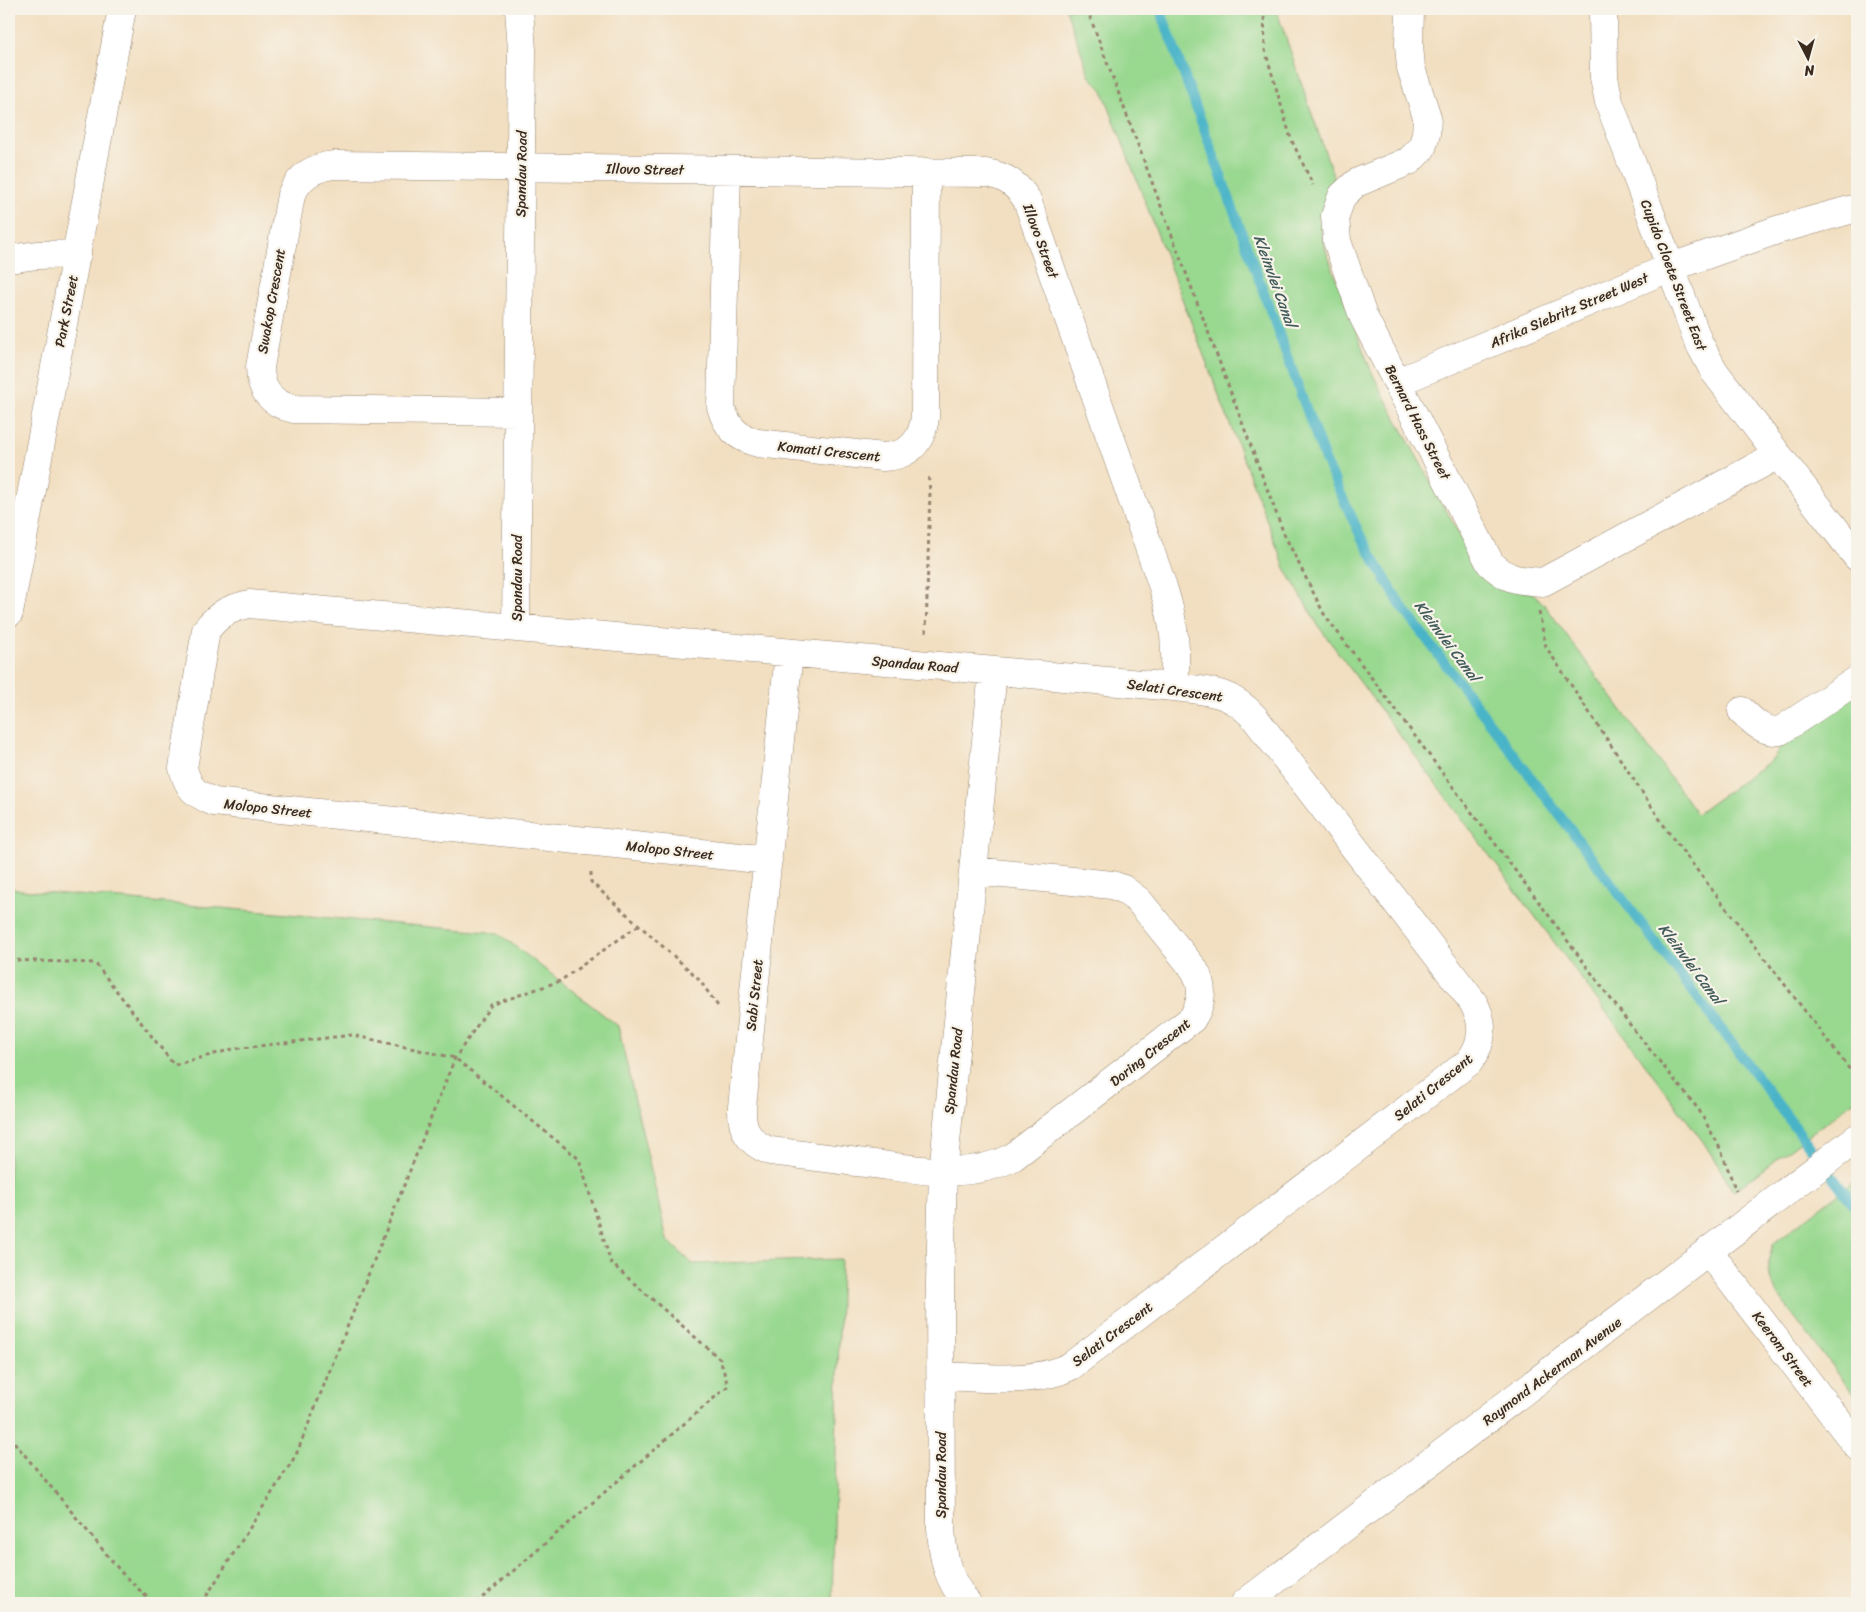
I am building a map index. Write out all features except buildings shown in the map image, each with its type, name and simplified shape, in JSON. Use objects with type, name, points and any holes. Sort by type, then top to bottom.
[{"type":"street","name":"Park Street","points":[[9,613],[122,9]]},
{"type":"street","name":"Spandau Road","points":[[519,9],[522,50],[516,628],[993,671],[943,1172],[940,1282],[942,1552],[947,1572],[967,1603]]},
{"type":"street","name":"Bernard Hass Street","points":[[1410,9],[1409,45],[1411,68],[1427,117],[1426,134],[1422,148],[1410,161],[1356,183],[1342,196],[1335,216],[1336,241],[1363,316],[1490,563],[1504,576],[1543,582]]},
{"type":"street","name":"Cupido Cloete Street East","points":[[1603,9],[1604,77],[1609,102],[1669,268],[1698,341],[1714,371],[1857,557]]},
{"type":"street","name":"Swakop Crescent","points":[[518,412],[294,409],[285,407],[270,397],[262,383],[260,367],[291,195],[303,177],[323,166],[335,165],[521,168]]},
{"type":"street","name":"Illovo Street","points":[[521,168],[996,174],[1014,184],[1027,200],[1172,616],[1176,662],[1174,687]]},
{"type":"street","name":"Komati Crescent","points":[[727,170],[722,407],[729,426],[736,434],[746,440],[758,443],[883,457],[903,453],[918,440]]},
{"type":"street","points":[[918,440],[923,429],[925,417],[926,172]]},
{"type":"street","name":"Afrika Siebritz Street West","points":[[1398,382],[1669,268],[1777,230],[1857,208]]},
{"type":"street","points":[[9,259],[37,255],[77,254]]},
{"type":"street","points":[[1543,582],[1778,456]]},
{"type":"street","name":"Molopo Street","points":[[516,628],[249,604],[231,608],[218,617],[206,630],[184,752],[183,768],[187,784],[198,794],[214,802],[768,860]]},
{"type":"street","name":"Sabi Street","points":[[789,652],[742,1107],[744,1129],[750,1139],[759,1147],[770,1151],[943,1172]]},
{"type":"street","name":"Selati Crescent","points":[[942,1376],[1032,1378],[1058,1372],[1072,1366],[1469,1062],[1480,1043],[1481,1022],[1473,1002],[1254,716],[1244,706],[1223,694],[1174,687],[993,671]]},
{"type":"street","points":[[1742,711],[1761,728],[1771,732],[1780,731],[1857,680]]},
{"type":"street","name":"Doring Crescent","points":[[943,1172],[983,1169],[998,1165],[1013,1157],[1184,1027],[1198,1010],[1201,999],[1202,988],[1194,969],[1139,902],[1123,889],[1100,884],[974,871]]},
{"type":"street","name":"Raymond Ackerman Avenue","points":[[1245,1603],[1857,1138]]},
{"type":"street","name":"Keerom Street","points":[[1709,1252],[1857,1446]]},
{"type":"path","points":[[1087,9],[1284,534],[1324,614],[1634,1030],[1700,1110],[1722,1150],[1738,1195]]},
{"type":"path","points":[[1264,9],[1265,50],[1291,139],[1316,191],[1335,216]]},
{"type":"path","points":[[918,440],[930,490],[923,665]]},
{"type":"path","points":[[1543,582],[1538,606],[1546,646],[1671,836],[1857,1078]]},
{"type":"path","points":[[593,842],[591,882],[698,978],[720,1010]]},
{"type":"path","points":[[202,1603],[296,1455],[455,1058],[491,1006],[560,981],[639,925]]},
{"type":"path","points":[[9,960],[96,963],[174,1065],[233,1050],[352,1035],[455,1058],[579,1159],[611,1263],[720,1359],[728,1386],[476,1603]]},
{"type":"path","points":[[9,1436],[122,1573],[153,1603]]},
{"type":"green space","points":[[1066,9],[1276,9],[1336,184],[1322,232],[1326,251],[1379,387],[1476,565],[1487,580],[1512,589],[1533,593],[1544,604],[1697,814],[1773,759],[1788,734],[1857,688],[1857,1099],[1734,1191],[1704,1143],[1319,627],[1285,568],[1102,89],[1090,77]]},
{"type":"green space","points":[[9,887],[21,890],[498,933],[618,1026],[667,1240],[693,1264],[841,1259],[832,1603],[9,1603]]},
{"type":"green space","points":[[1857,1179],[1857,1399],[1777,1294],[1769,1274],[1768,1263],[1774,1243]]},
{"type":"waterway","name":"Kleinvlei Canal","points":[[1160,9],[1325,460],[1361,537],[1400,604],[1857,1209]]}]
